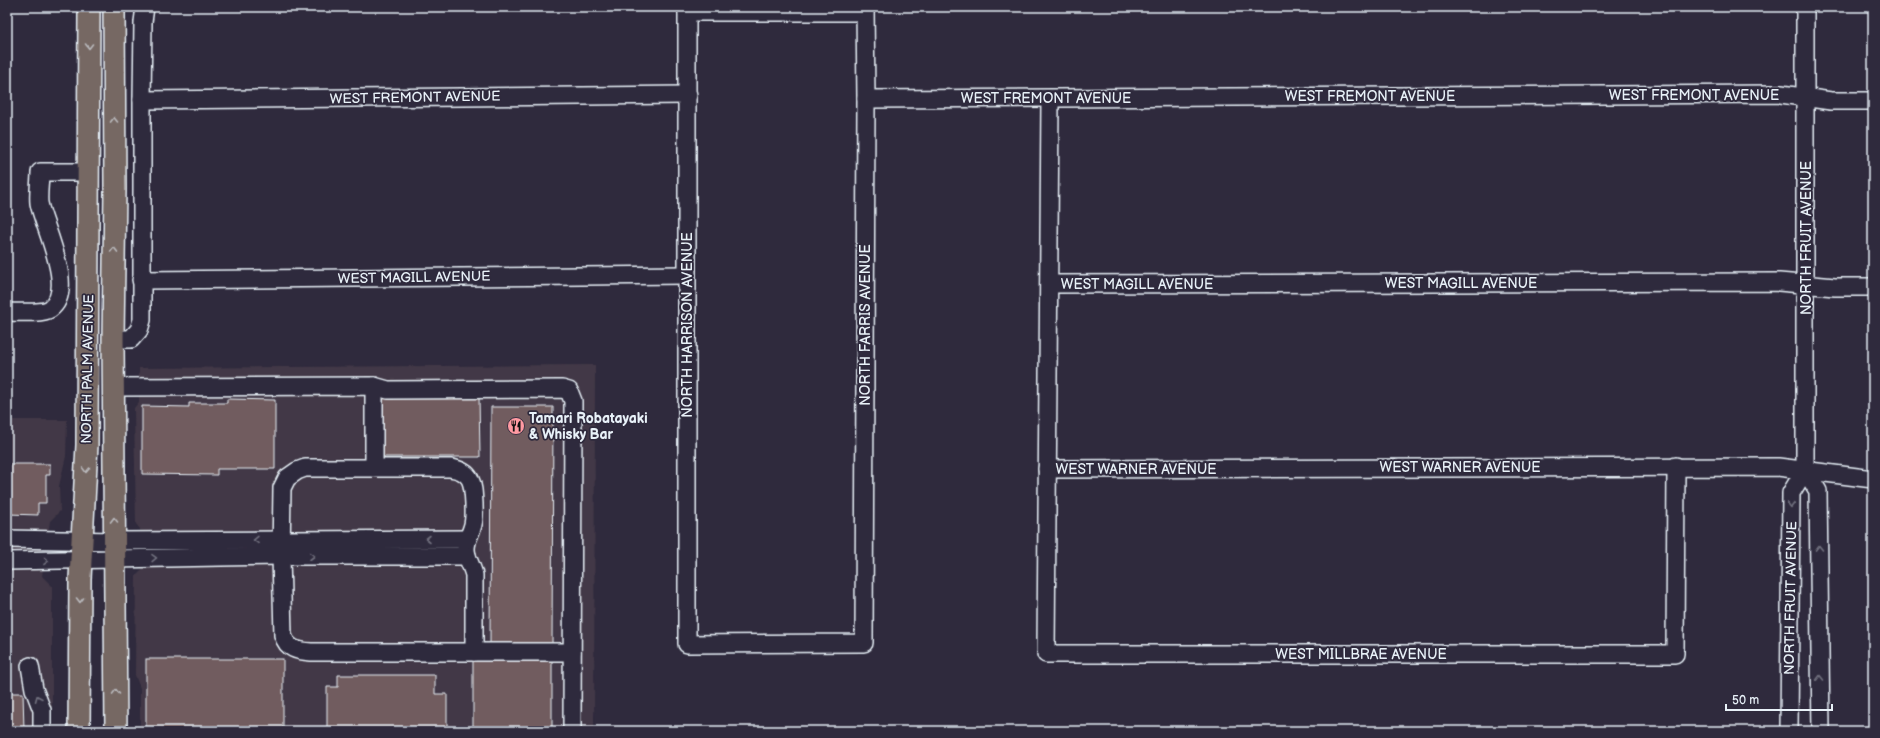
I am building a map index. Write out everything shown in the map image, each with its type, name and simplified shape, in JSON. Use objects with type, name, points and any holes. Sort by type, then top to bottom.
[{"type":"main road","name":"NORTH PALM AVENUE","points":[[79,731],[82,550],[87,445],[89,7]]},
{"type":"main road","name":"NORTH PALM AVENUE","points":[[114,7],[115,189],[113,387],[116,731]]},
{"type":"main road","points":[[88,172],[100,254],[100,370],[108,384],[113,387]]},
{"type":"street","points":[[113,339],[131,339],[139,330],[142,320],[142,100],[143,22],[145,7]]},
{"type":"street","name":"NORTH FRUIT AVENUE","points":[[1788,731],[1791,493],[1805,470],[1805,7]]},
{"type":"street","points":[[687,10],[865,10]]},
{"type":"street","name":"NORTH HARRISON AVENUE","points":[[686,644],[687,10]]},
{"type":"street","name":"NORTH FARRIS AVENUE","points":[[686,644],[864,642],[865,10]]},
{"type":"street","name":"WEST FREMONT AVENUE","points":[[866,99],[1781,94],[1831,101],[1873,101]]},
{"type":"street","name":"WEST FREMONT AVENUE","points":[[142,100],[688,95]]},
{"type":"street","points":[[1047,469],[1050,99]]},
{"type":"street","points":[[7,312],[39,312],[48,310],[58,297],[58,264],[39,203],[40,172],[88,172]]},
{"type":"street","name":"WEST MAGILL AVENUE","points":[[141,280],[687,275]]},
{"type":"street","name":"WEST MAGILL AVENUE","points":[[1049,284],[1779,282],[1806,285],[1873,287]]},
{"type":"street","points":[[113,387],[374,386],[388,390],[562,389],[569,392],[573,401],[572,731]]},
{"type":"street","points":[[374,386],[374,468]]},
{"type":"street","name":"WEST WARNER AVENUE","points":[[1047,469],[1676,466],[1778,467],[1873,479]]},
{"type":"street","name":"WEST MILLBRAE AVENUE","points":[[1047,469],[1046,654],[1675,654],[1676,466]]},
{"type":"street","points":[[474,652],[474,575],[467,556],[467,539],[472,528],[474,517],[474,488],[472,482],[463,471],[450,468],[305,468],[288,478],[282,488],[281,548],[283,635],[289,646],[294,650],[311,652],[474,652],[572,652]]},
{"type":"street","name":"NORTH FRUIT AVENUE","points":[[1805,470],[1818,491],[1821,731]]},
{"type":"street","points":[[7,539],[82,550],[281,548],[467,539]]},
{"type":"street","points":[[281,548],[467,556]]},
{"type":"street","points":[[7,561],[82,550]]},
{"type":"street","points":[[30,666],[34,689],[42,710],[42,731]]},
{"type":"shaded area","points":[[595,365],[594,731],[140,731],[140,688],[135,675],[136,576],[142,570],[140,529],[136,524],[134,408],[139,402],[139,368]]},
{"type":"shaded area","points":[[7,420],[67,420],[66,456],[59,486],[60,511],[50,521],[42,576],[52,586],[52,731],[7,731]]},
{"type":"building","points":[[479,397],[480,457],[383,457],[383,398]]},
{"type":"building","points":[[227,399],[275,400],[275,469],[217,469],[217,475],[142,474],[142,406],[189,407],[189,403],[227,403]]},
{"type":"building","points":[[491,407],[553,407],[552,647],[490,647]]},
{"type":"building","points":[[7,464],[50,464],[50,475],[46,475],[46,503],[38,503],[38,515],[9,514],[9,505],[7,505]]},
{"type":"building","points":[[473,658],[552,658],[552,731],[473,731]]},
{"type":"building","points":[[146,659],[283,659],[283,731],[146,731]]},
{"type":"building","points":[[338,675],[435,675],[435,694],[447,694],[447,731],[327,731],[327,687],[338,687]]},
{"type":"building","points":[[7,693],[23,693],[24,731],[7,731]]},
{"type":"place","name":"Tamari Robatayaki & Whisky Bar","points":[[516,426]]}]
